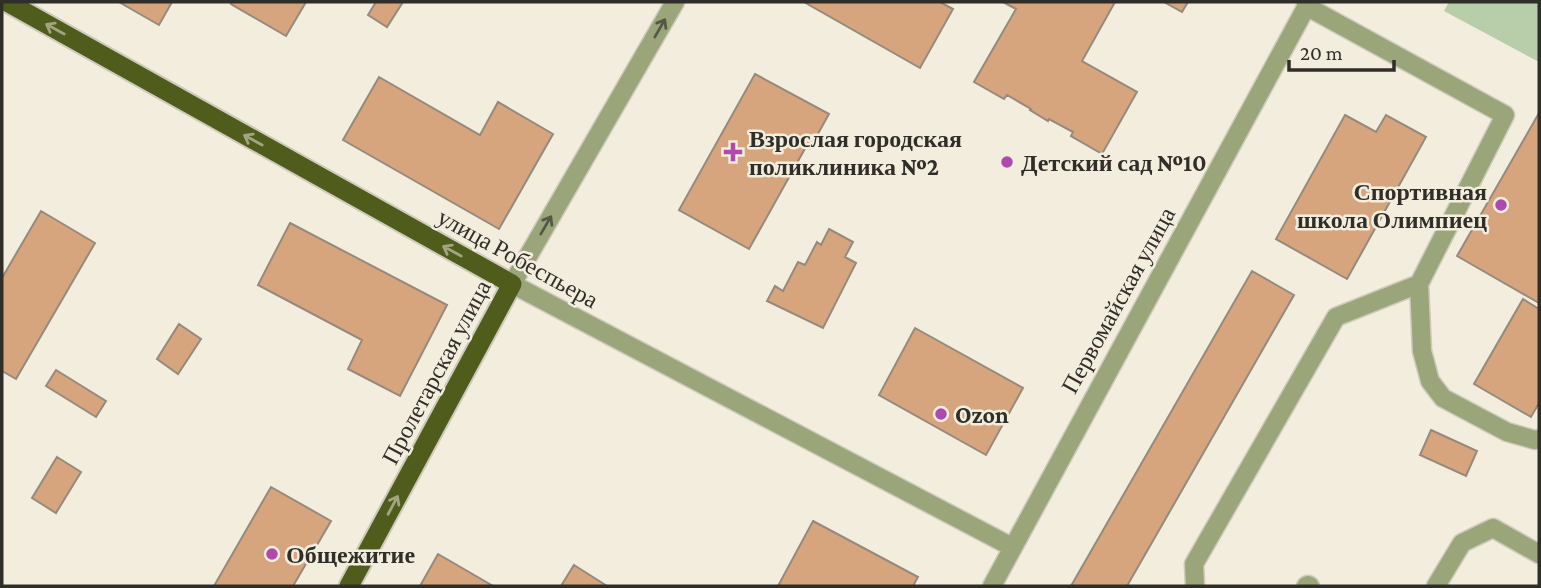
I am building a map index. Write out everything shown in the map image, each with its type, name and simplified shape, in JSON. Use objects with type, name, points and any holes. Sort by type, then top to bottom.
[{"type":"highway","name":"улица Робеспьера","points":[[7,2],[512,284]]},
{"type":"highway","name":"Пролетарская улица","points":[[349,586],[512,284]]},
{"type":"street","name":"Пролетарская улица","points":[[512,284],[675,2]]},
{"type":"street","points":[[1307,4],[1505,115],[1419,284],[1422,351],[1430,381],[1443,398],[1507,432],[1539,439]]},
{"type":"street","name":"Первомайская улица","points":[[992,586],[1307,4]]},
{"type":"street","name":"улица Робеспьера","points":[[512,284],[1012,547]]},
{"type":"street","points":[[1195,586],[1194,564],[1336,317],[1419,284]]},
{"type":"street","points":[[1436,586],[1462,543],[1493,528],[1539,554]]},
{"type":"green space","points":[[1449,2],[1539,2],[1539,62],[1444,11]]},
{"type":"building","points":[[119,2],[172,2],[159,25]]},
{"type":"building","points":[[306,2],[286,36],[231,4]]},
{"type":"building","points":[[376,2],[403,2],[387,27],[368,15]]},
{"type":"building","points":[[804,2],[940,2],[953,9],[920,68]]},
{"type":"building","points":[[1003,2],[1115,2],[1082,61],[1137,92],[1102,154],[1071,136],[1073,132],[1049,119],[1048,121],[1007,95],[1004,99],[974,82],[1016,9]]},
{"type":"building","points":[[1164,2],[1188,2],[1182,12]]},
{"type":"building","points":[[755,74],[829,114],[810,148],[807,145],[749,249],[679,210]]},
{"type":"building","points":[[379,77],[480,135],[498,102],[553,134],[499,229],[343,140]]},
{"type":"building","points":[[1539,113],[1539,303],[1457,256]]},
{"type":"building","points":[[1345,115],[1376,132],[1386,115],[1426,137],[1347,279],[1276,239]]},
{"type":"building","points":[[41,211],[95,243],[16,379],[2,371],[2,278]]},
{"type":"building","points":[[290,223],[447,305],[400,396],[348,369],[362,340],[258,285]]},
{"type":"building","points":[[829,229],[853,242],[845,257],[856,263],[823,328],[767,301],[775,286],[783,291],[798,262],[805,265],[817,242],[821,245]]},
{"type":"building","points":[[1252,271],[1294,295],[1127,586],[1071,586]]},
{"type":"building","points":[[1523,299],[1539,309],[1539,403],[1531,417],[1474,384]]},
{"type":"building","points":[[179,324],[201,339],[178,374],[157,359]]},
{"type":"building","points":[[915,328],[1023,388],[986,455],[879,395]]},
{"type":"building","points":[[56,370],[106,401],[96,417],[46,386]]},
{"type":"building","points":[[1431,430],[1477,451],[1466,476],[1420,455]]},
{"type":"building","points":[[57,457],[81,472],[56,513],[32,498]]},
{"type":"building","name":"Общежитие","points":[[271,487],[331,521],[293,586],[214,586]]},
{"type":"building","points":[[813,521],[918,577],[913,586],[778,586]]},
{"type":"building","points":[[438,554],[493,586],[420,586]]},
{"type":"building","points":[[574,565],[607,586],[561,586]]},
{"type":"place","name":"Взрослая городская поликлиника №2","points":[[733,152]]},
{"type":"place","name":"Детский сад №10","points":[[1007,162]]},
{"type":"place","name":"Спортивная школа Олимпиец","points":[[1501,205]]},
{"type":"place","name":"Ozon","points":[[941,414]]},
{"type":"place","name":"Общежитие","points":[[272,554]]}]
